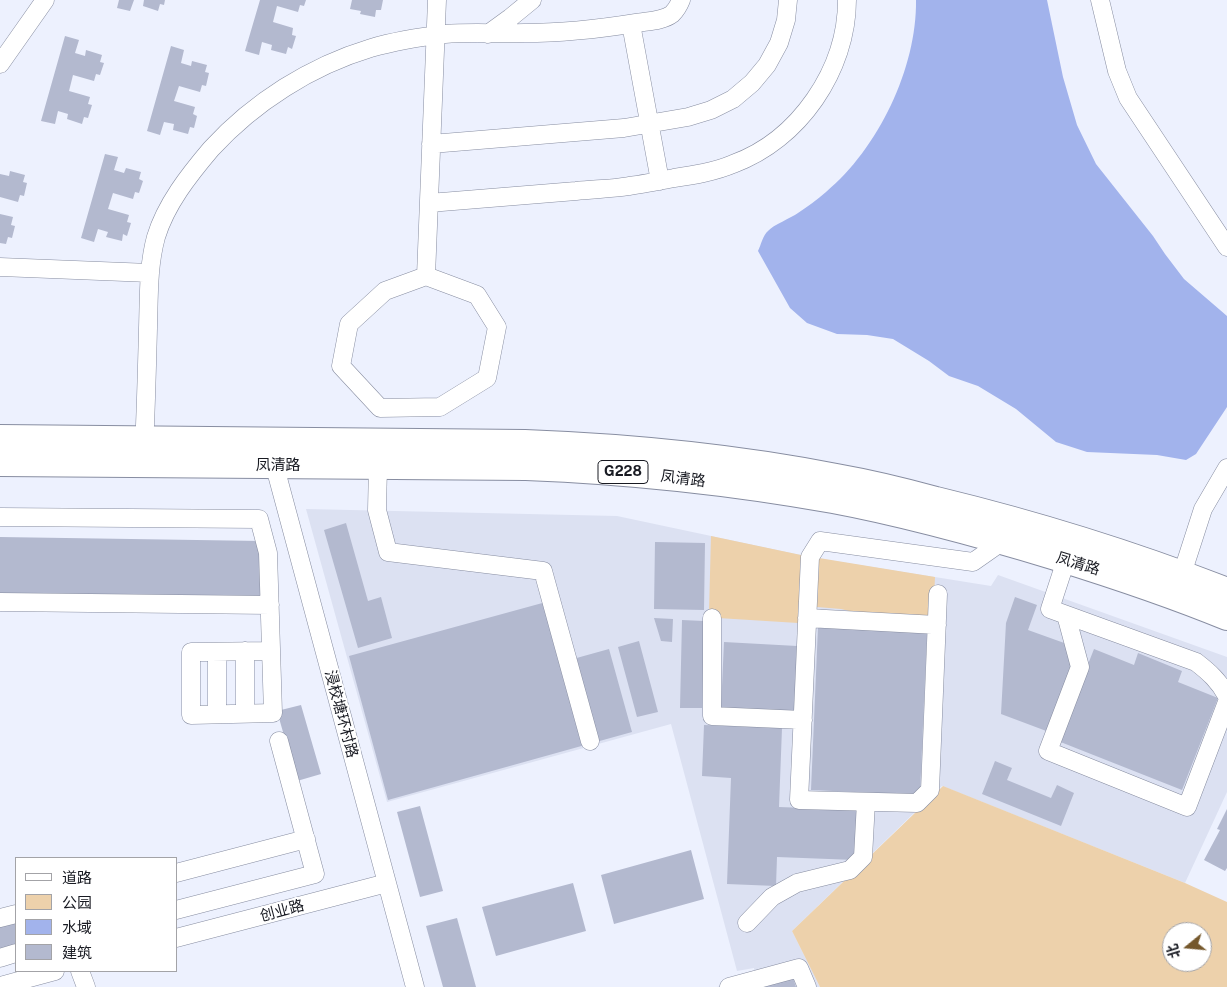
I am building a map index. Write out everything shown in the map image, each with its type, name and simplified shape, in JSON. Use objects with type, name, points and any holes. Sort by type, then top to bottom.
[{"type":"highway","name":"凤清路","points":[[0,438],[144,452]]},
{"type":"highway","name":"凤清路","points":[[0,463],[144,452],[271,453],[525,443],[577,445],[690,456],[785,468],[837,477],[988,512],[1087,542],[1182,574],[1227,592]]},
{"type":"highway","name":"凤清路","points":[[271,453],[378,466],[569,468],[629,472],[782,492],[842,502],[1003,541],[1127,580],[1227,617]]},
{"type":"street","points":[[0,64],[45,0]]},
{"type":"street","points":[[426,276],[437,0]]},
{"type":"street","points":[[488,34],[532,0]]},
{"type":"street","points":[[144,452],[150,272],[156,237],[170,204],[184,182],[212,149],[256,108],[299,79],[322,68],[346,57],[395,42],[436,35],[565,31],[631,24],[658,20],[671,14],[680,4],[681,0]]},
{"type":"street","points":[[431,144],[624,128],[688,117],[712,110],[733,99],[752,83],[767,65],[779,43],[786,20],[788,0]]},
{"type":"street","points":[[429,203],[629,186],[706,172],[734,164],[759,151],[782,135],[803,115],[820,91],[833,66],[842,38],[847,0]]},
{"type":"street","points":[[1100,0],[1117,71],[1128,98],[1227,247]]},
{"type":"street","points":[[631,24],[660,181]]},
{"type":"street","points":[[0,268],[150,272]]},
{"type":"street","points":[[426,276],[478,295],[497,327],[487,378],[440,407],[380,408],[340,366],[349,324],[385,291],[426,276]]},
{"type":"street","name":"浸校塘环村路","points":[[271,453],[415,987]]},
{"type":"street","points":[[378,466],[378,510],[388,552],[543,571],[590,741]]},
{"type":"street","points":[[1182,574],[1204,509],[1227,468]]},
{"type":"street","points":[[0,517],[259,519],[268,553],[273,713],[191,715],[191,652],[271,651]]},
{"type":"street","points":[[938,594],[930,790],[917,803],[799,800],[810,557],[820,541],[973,562],[1003,541]]},
{"type":"street","points":[[1066,560],[1050,609],[1196,662],[1222,686],[1227,696]]},
{"type":"street","points":[[0,602],[270,605]]},
{"type":"street","points":[[1066,615],[1080,667],[1048,751],[1187,807],[1227,702]]},
{"type":"street","points":[[712,618],[712,716],[803,720]]},
{"type":"street","points":[[807,618],[937,625]]},
{"type":"street","points":[[245,651],[245,713]]},
{"type":"street","points":[[217,652],[217,714]]},
{"type":"street","points":[[178,909],[315,874],[279,741]]},
{"type":"street","points":[[747,923],[772,897],[797,883],[850,870],[863,857],[866,802]]},
{"type":"street","points":[[178,872],[306,839]]},
{"type":"street","name":"创业路","points":[[178,937],[387,883]]},
{"type":"street","points":[[0,918],[15,914]]},
{"type":"street","points":[[0,958],[15,953]]},
{"type":"street","points":[[729,987],[799,968],[808,987]]},
{"type":"street","points":[[0,986],[51,972]]},
{"type":"street","points":[[80,972],[86,987]]},
{"type":"shaded area","points":[[306,509],[617,516],[810,557],[991,586],[998,575],[1227,657],[1227,792],[1185,883],[942,786],[792,931],[820,987],[717,987],[755,977],[754,968],[737,971],[671,724],[387,802]]},
{"type":"green space","points":[[711,536],[801,555],[798,623],[718,618],[709,612]]},
{"type":"green space","points":[[819,558],[935,577],[933,619],[878,618],[841,609],[817,607]]},
{"type":"green space","points":[[943,786],[1185,883],[1227,902],[1227,987],[820,987],[792,931]]},
{"type":"water","points":[[916,0],[1047,0],[1063,77],[1077,125],[1096,164],[1153,236],[1184,279],[1227,316],[1227,407],[1196,454],[1186,460],[1157,455],[1087,452],[1056,442],[1016,409],[978,386],[949,376],[893,339],[867,335],[837,334],[807,323],[790,308],[758,251],[762,240],[770,229],[812,203],[845,174],[878,130],[902,79],[910,53],[915,26]]},
{"type":"building","points":[[119,0],[134,0],[130,11],[117,8]]},
{"type":"building","points":[[144,0],[165,0],[164,5],[160,4],[158,11],[143,6]]},
{"type":"building","points":[[260,0],[306,0],[304,6],[300,5],[298,12],[277,6],[273,22],[293,28],[292,35],[296,36],[292,49],[288,47],[286,54],[271,50],[272,45],[262,42],[259,55],[245,51]]},
{"type":"building","points":[[352,0],[383,0],[381,10],[376,10],[375,17],[360,14],[361,11],[350,9]]},
{"type":"building","points":[[65,36],[79,40],[75,53],[85,56],[86,50],[102,55],[100,62],[104,63],[100,75],[96,74],[94,81],[73,75],[69,91],[90,97],[88,104],[92,105],[88,118],[84,117],[82,124],[67,119],[68,114],[58,111],[55,124],[41,121]]},
{"type":"building","points":[[171,46],[184,50],[181,63],[191,66],[192,61],[207,65],[205,72],[209,73],[206,86],[202,85],[200,92],[179,86],[174,101],[195,107],[193,114],[197,116],[194,128],[190,127],[188,134],[173,130],[174,124],[164,122],[160,135],[147,131]]},
{"type":"building","points":[[105,154],[118,157],[114,170],[124,173],[126,168],[141,172],[139,179],[143,181],[139,193],[135,192],[133,199],[113,193],[108,209],[129,215],[127,222],[131,223],[127,236],[123,234],[122,241],[106,237],[108,232],[98,229],[94,242],[81,238]]},
{"type":"building","points":[[10,171],[25,175],[23,182],[27,183],[24,196],[20,195],[18,202],[0,197],[0,174],[9,176]]},
{"type":"building","points":[[0,214],[13,217],[11,225],[15,226],[12,238],[8,237],[6,244],[0,243]]},
{"type":"building","points":[[346,523],[368,601],[381,597],[392,638],[358,648],[324,530]]},
{"type":"building","points":[[0,537],[262,541],[261,597],[0,593]]},
{"type":"building","points":[[655,542],[705,543],[704,610],[654,609]]},
{"type":"building","points":[[1015,597],[1037,605],[1028,630],[1067,644],[1073,667],[1049,732],[1001,714],[1006,623]]},
{"type":"building","points":[[546,602],[585,745],[388,800],[349,656]]},
{"type":"building","points":[[654,618],[673,619],[672,642],[661,641]]},
{"type":"building","points":[[682,620],[704,621],[702,708],[680,708]]},
{"type":"building","points":[[818,627],[927,632],[920,795],[811,790]]},
{"type":"building","points":[[639,641],[658,712],[637,717],[618,647]]},
{"type":"building","points":[[724,642],[797,646],[794,712],[721,708]]},
{"type":"building","points":[[609,649],[632,732],[596,742],[573,659]]},
{"type":"building","points":[[1094,649],[1134,665],[1138,653],[1182,671],[1178,682],[1218,698],[1182,790],[1058,741]]},
{"type":"building","points":[[301,705],[321,774],[297,781],[277,711]]},
{"type":"building","points":[[704,725],[782,728],[779,807],[857,810],[855,860],[777,857],[776,886],[727,884],[731,778],[702,776]]},
{"type":"building","points":[[995,761],[1012,768],[1007,780],[1051,798],[1057,785],[1074,793],[1061,826],[982,794]]},
{"type":"building","points":[[420,806],[443,891],[420,897],[397,812]]},
{"type":"building","points":[[1227,809],[1227,868],[1225,871],[1204,860],[1220,830],[1217,829]]},
{"type":"building","points":[[691,850],[704,899],[614,924],[601,875]]},
{"type":"building","points":[[573,883],[586,931],[496,956],[482,907]]},
{"type":"building","points":[[457,918],[476,987],[443,987],[426,926]]},
{"type":"building","points":[[15,923],[15,949],[0,953],[0,927]]},
{"type":"building","points":[[792,975],[796,987],[751,987]]}]
